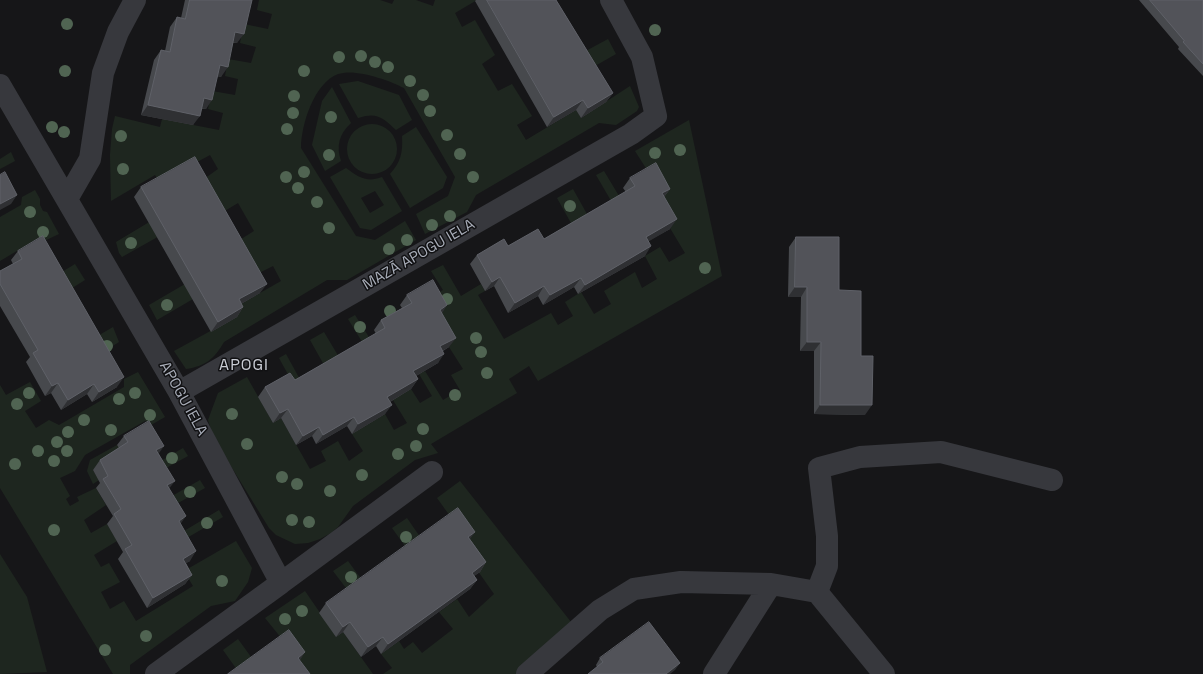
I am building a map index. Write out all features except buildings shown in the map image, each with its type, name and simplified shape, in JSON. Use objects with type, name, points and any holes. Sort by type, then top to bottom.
[{"type":"street","points":[[67,199],[90,159],[103,73],[118,32],[135,0]]},
{"type":"street","name":"MAZĀ APOGU IELA","points":[[179,392],[631,134],[656,116],[642,57],[611,0]]},
{"type":"street","name":"APOGU IELA","points":[[0,85],[179,392],[282,583]]},
{"type":"street","points":[[817,592],[827,566],[827,536],[819,468],[860,457],[941,452],[1052,480]]},
{"type":"street","points":[[156,674],[432,472]]},
{"type":"street","points":[[527,674],[600,610],[634,589],[681,582],[771,584],[817,592],[884,674]]},
{"type":"street","points":[[714,674],[771,584]]},
{"type":"shaded area","points":[[259,0],[380,0],[392,4],[394,0],[416,0],[433,6],[435,0],[477,0],[455,13],[462,27],[475,20],[495,55],[482,64],[498,91],[512,84],[532,116],[517,125],[526,140],[576,110],[581,118],[630,86],[639,107],[637,111],[616,125],[599,123],[476,195],[467,212],[425,234],[416,214],[448,196],[455,177],[404,88],[381,78],[372,76],[353,73],[338,74],[322,86],[310,106],[303,128],[301,148],[356,236],[375,240],[405,221],[416,240],[347,280],[327,280],[224,342],[217,353],[209,361],[199,366],[186,369],[174,351],[236,317],[232,309],[281,281],[273,266],[257,274],[238,241],[254,231],[238,203],[223,212],[204,179],[218,169],[210,155],[160,182],[155,175],[111,201],[110,155],[112,129],[115,116],[160,127],[162,119],[219,130],[223,113],[208,109],[212,91],[235,95],[238,79],[225,76],[228,59],[251,63],[256,47],[240,43],[244,24],[268,29],[272,14],[257,10]]},
{"type":"shaded area","points":[[608,39],[616,54],[588,70],[582,53]]},
{"type":"shaded area","points":[[358,81],[399,95],[412,120],[396,130],[379,117],[365,116],[358,118],[339,84]]},
{"type":"shaded area","points":[[332,87],[351,123],[341,136],[339,150],[341,161],[325,171],[312,145],[322,101]]},
{"type":"shaded area","points":[[689,120],[722,276],[538,381],[529,366],[509,379],[517,393],[431,444],[438,453],[415,460],[353,506],[338,527],[331,533],[308,543],[295,544],[276,535],[269,528],[213,437],[208,420],[218,393],[247,377],[273,423],[281,418],[310,469],[326,461],[321,451],[338,441],[349,461],[363,451],[352,434],[385,414],[394,430],[407,423],[393,400],[411,389],[420,403],[432,396],[419,374],[425,371],[443,400],[460,390],[451,375],[463,369],[449,347],[430,297],[443,290],[431,271],[443,265],[461,296],[481,284],[485,291],[478,295],[504,339],[551,313],[558,325],[573,316],[565,302],[581,292],[594,314],[611,304],[604,291],[635,272],[642,288],[657,279],[645,256],[660,247],[669,262],[685,253],[655,203],[649,173],[635,151]]},
{"type":"shaded area","points":[[372,124],[381,126],[392,135],[397,149],[395,158],[386,169],[372,174],[363,172],[352,163],[347,149],[349,140],[358,129]]},
{"type":"shaded area","points":[[416,127],[447,177],[443,188],[410,208],[390,174],[399,161],[402,147],[402,136]]},
{"type":"shaded area","points":[[11,152],[15,161],[0,169],[0,159]]},
{"type":"shaded area","points":[[346,168],[367,179],[377,179],[382,177],[402,211],[371,230],[360,228],[330,177]],"holes":[[[375,191],[384,205],[370,213],[361,198]]]},
{"type":"shaded area","points":[[604,171],[625,206],[617,211],[596,175]]},
{"type":"shaded area","points":[[573,189],[597,232],[581,241],[557,198]]},
{"type":"shaded area","points":[[35,190],[40,199],[40,205],[43,211],[47,212],[59,234],[44,241],[37,239],[0,261],[0,217],[21,205],[22,197]]},
{"type":"shaded area","points":[[161,215],[170,230],[122,257],[119,253],[116,242]]},
{"type":"shaded area","points":[[75,264],[85,280],[61,295],[47,281]]},
{"type":"shaded area","points":[[197,277],[205,292],[157,320],[149,305]]},
{"type":"shaded area","points":[[355,315],[379,353],[372,358],[348,319]]},
{"type":"shaded area","points":[[113,327],[119,342],[96,357],[84,344]]},
{"type":"shaded area","points":[[324,332],[352,379],[337,388],[310,340]]},
{"type":"shaded area","points":[[286,354],[308,394],[301,398],[279,358]]},
{"type":"shaded area","points":[[138,372],[165,417],[151,425],[145,421],[85,455],[75,471],[60,478],[70,496],[66,499],[70,506],[79,501],[77,497],[96,488],[106,505],[84,520],[91,533],[107,524],[117,541],[94,555],[101,567],[109,563],[120,582],[101,592],[110,609],[124,601],[136,621],[193,586],[184,571],[236,541],[252,568],[248,582],[235,601],[211,606],[130,665],[130,674],[113,674],[0,488],[0,385],[6,395],[30,382],[41,401],[25,411],[36,428],[49,420],[59,425],[124,387],[124,379]]},
{"type":"shaded area","points":[[117,445],[122,452],[93,470],[99,480],[93,484],[87,471],[90,460]]},
{"type":"shaded area","points":[[183,448],[188,456],[157,473],[147,469]]},
{"type":"shaded area","points":[[200,480],[205,488],[162,512],[158,504]]},
{"type":"shaded area","points":[[460,481],[571,622],[518,674],[383,674],[392,668],[381,654],[399,641],[404,649],[413,642],[422,653],[453,629],[439,612],[457,599],[469,617],[494,594],[461,547],[468,541],[437,498]]},
{"type":"shaded area","points":[[219,510],[223,517],[185,539],[169,540]]},
{"type":"shaded area","points":[[407,518],[434,557],[420,567],[392,528]]},
{"type":"shaded area","points":[[0,554],[27,597],[47,672],[0,674]]},
{"type":"shaded area","points":[[348,561],[376,599],[362,609],[333,571]]},
{"type":"shaded area","points":[[305,591],[336,636],[343,632],[373,674],[296,674],[282,639],[265,618]]},
{"type":"shaded area","points":[[238,639],[262,672],[240,674],[223,650]]},
{"type":"district","name":"APOGI","points":[[244,366]]}]
